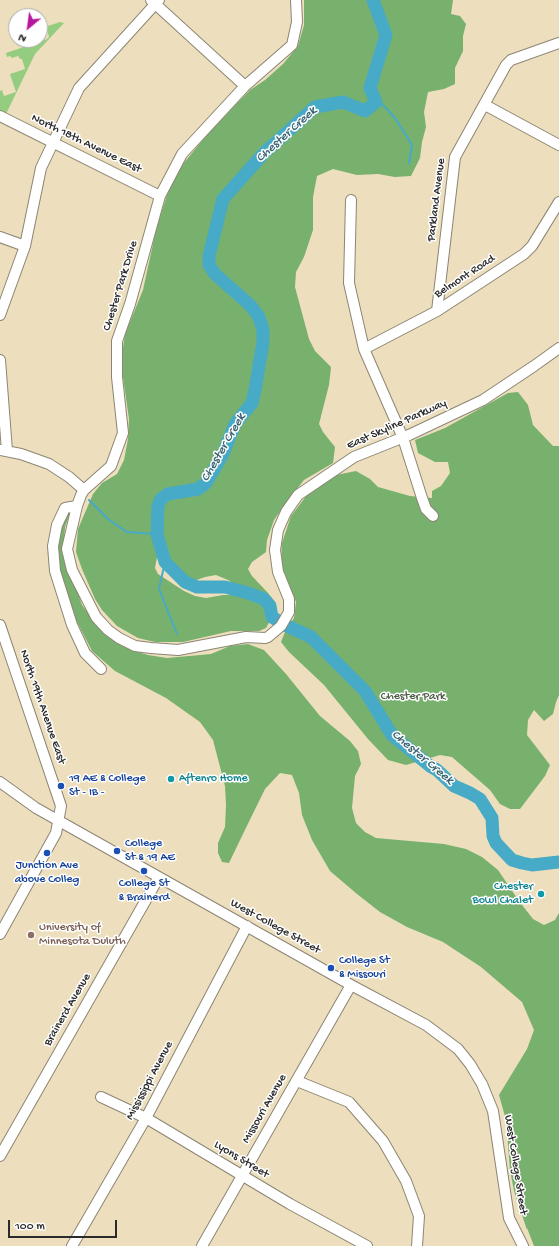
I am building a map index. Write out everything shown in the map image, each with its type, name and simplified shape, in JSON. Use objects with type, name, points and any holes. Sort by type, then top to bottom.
[{"type":"street","name":"Chester Park Drive","points":[[268,636],[265,638],[246,637],[178,650],[135,646],[108,630],[96,617],[72,570],[67,549],[77,506],[84,490],[110,466],[122,432],[117,377],[117,341],[130,304],[160,196],[182,154],[245,86],[292,45],[297,22],[296,0]]},
{"type":"street","points":[[0,315],[25,246],[41,168],[79,88],[155,1],[245,86]]},
{"type":"street","name":"Parkland Avenue","points":[[437,311],[455,157],[506,65],[511,60],[559,43]]},
{"type":"street","points":[[485,105],[559,145]]},
{"type":"street","name":"North 18th Avenue East","points":[[0,116],[160,196]]},
{"type":"street","points":[[351,200],[349,283],[364,349],[403,438],[426,509],[433,516]]},
{"type":"street","name":"Belmont Road","points":[[364,349],[437,311],[524,254],[532,246],[559,202]]},
{"type":"street","points":[[0,237],[25,246]]},
{"type":"street","name":"East Skyline Parkway","points":[[268,636],[281,626],[289,612],[289,598],[278,572],[275,550],[278,530],[286,512],[298,495],[354,457],[403,438],[483,400],[559,348]]},
{"type":"street","points":[[0,360],[3,451],[27,455],[49,464],[69,477],[84,490]]},
{"type":"street","points":[[77,506],[65,508],[57,525],[53,546],[55,571],[72,625],[86,653],[101,669]]},
{"type":"street","name":"North 19th Avenue East","points":[[0,625],[61,806],[56,833],[0,934]]},
{"type":"street","name":"West College Street","points":[[0,782],[36,808],[351,985],[426,1025],[458,1049],[470,1064],[482,1084],[493,1111],[509,1218],[523,1246]]},
{"type":"street","name":"Brainerd Avenue","points":[[0,1156],[159,877]]},
{"type":"street","name":"Mississippi Avenue","points":[[72,1246],[146,1118],[247,926]]},
{"type":"street","name":"Missouri Avenue","points":[[202,1246],[351,985]]},
{"type":"street","points":[[297,1080],[349,1102],[384,1141],[406,1181],[418,1216],[417,1246]]},
{"type":"street","name":"Lyons Street","points":[[101,1097],[146,1118],[242,1175],[367,1246]]},
{"type":"green space","points":[[304,0],[453,0],[451,14],[460,16],[466,24],[463,36],[463,51],[455,68],[455,84],[444,89],[428,92],[424,112],[426,127],[420,158],[411,176],[395,177],[378,174],[357,175],[333,169],[317,176],[313,197],[313,230],[304,257],[296,272],[295,287],[309,339],[315,351],[331,367],[329,385],[319,424],[323,432],[335,447],[333,463],[304,480],[274,520],[267,540],[266,552],[252,562],[248,569],[252,576],[276,603],[274,611],[270,603],[260,594],[246,588],[242,589],[228,580],[216,575],[194,581],[185,580],[173,567],[165,555],[157,557],[155,568],[158,574],[184,591],[195,596],[206,598],[223,595],[238,595],[240,593],[247,595],[262,604],[271,619],[266,628],[259,631],[231,631],[183,642],[155,642],[138,638],[117,626],[102,610],[95,599],[76,552],[78,529],[93,494],[102,483],[117,474],[124,460],[128,439],[129,419],[122,370],[125,334],[143,290],[156,230],[173,181],[183,164],[211,130],[250,90],[265,80],[283,64],[298,46],[304,25]]},
{"type":"green space","points":[[60,22],[64,23],[48,40],[48,26]]},
{"type":"green space","points":[[21,48],[41,48],[35,54],[6,114],[0,110],[0,91],[2,90],[4,96],[16,92],[10,74],[25,69],[22,59],[18,56],[12,58],[10,56],[7,57],[6,53]]},
{"type":"green space","name":"Chester Park","points":[[518,392],[528,405],[533,425],[553,446],[559,446],[559,695],[553,714],[544,721],[534,710],[528,720],[527,735],[550,765],[545,776],[520,809],[510,809],[500,804],[490,790],[452,757],[440,755],[406,765],[388,760],[368,739],[324,685],[289,652],[281,642],[285,632],[294,618],[296,602],[281,564],[282,543],[291,516],[307,495],[336,475],[356,471],[370,479],[378,487],[410,496],[432,498],[432,491],[441,486],[450,473],[448,462],[435,462],[418,453],[415,440],[445,428],[508,393]]},
{"type":"green space","points":[[67,512],[70,513],[65,527],[65,555],[82,605],[94,621],[111,638],[131,650],[167,658],[211,654],[230,646],[248,644],[264,650],[286,674],[320,716],[350,741],[358,751],[361,764],[355,776],[352,808],[356,823],[365,832],[376,838],[444,844],[466,849],[482,857],[498,870],[533,919],[544,925],[555,920],[559,913],[559,1246],[534,1246],[514,1191],[510,1170],[506,1120],[499,1095],[527,1049],[534,1030],[522,1002],[481,967],[443,942],[407,927],[380,912],[330,871],[312,840],[302,815],[299,793],[292,775],[280,773],[265,789],[229,863],[222,862],[218,853],[218,843],[225,827],[225,786],[213,740],[200,722],[166,698],[115,671],[92,651],[73,614],[61,579],[57,555],[60,523]]},
{"type":"waterway","name":"Chester Creek","points":[[373,0],[386,35],[370,88],[376,102],[365,111],[343,102],[315,107],[264,153],[223,199],[209,256],[209,265],[215,274],[251,306],[259,317],[263,330],[263,342],[255,390],[252,403],[235,424],[223,454],[206,483],[198,489],[168,494],[161,499],[158,506],[157,534],[165,562],[185,582],[197,587],[225,587],[264,599],[270,606],[272,617],[283,624],[311,637],[365,691],[392,735],[437,770],[454,786],[480,799],[492,818],[493,836],[496,843],[512,860],[532,865],[559,862]]},
{"type":"waterway","points":[[376,102],[383,105],[395,118],[412,145],[409,163]]},
{"type":"waterway","points":[[89,500],[108,519],[127,532],[157,534]]},
{"type":"waterway","points":[[165,562],[159,589],[177,634]]},
{"type":"place","name":"Aftenro Home","points":[[171,779]]},
{"type":"place","name":"19 AE & College St - IB -","points":[[61,786]]},
{"type":"place","name":"College St & 19 AE","points":[[117,851]]},
{"type":"place","name":"Junction Ave above Colleg","points":[[47,853]]},
{"type":"place","name":"College St & Brainerd","points":[[144,871]]},
{"type":"place","name":"Chester Bowl Chalet","points":[[541,894]]},
{"type":"place","name":"University of Minnesota Duluth","points":[[31,935]]},
{"type":"place","name":"College St & Missouri","points":[[331,968]]}]
